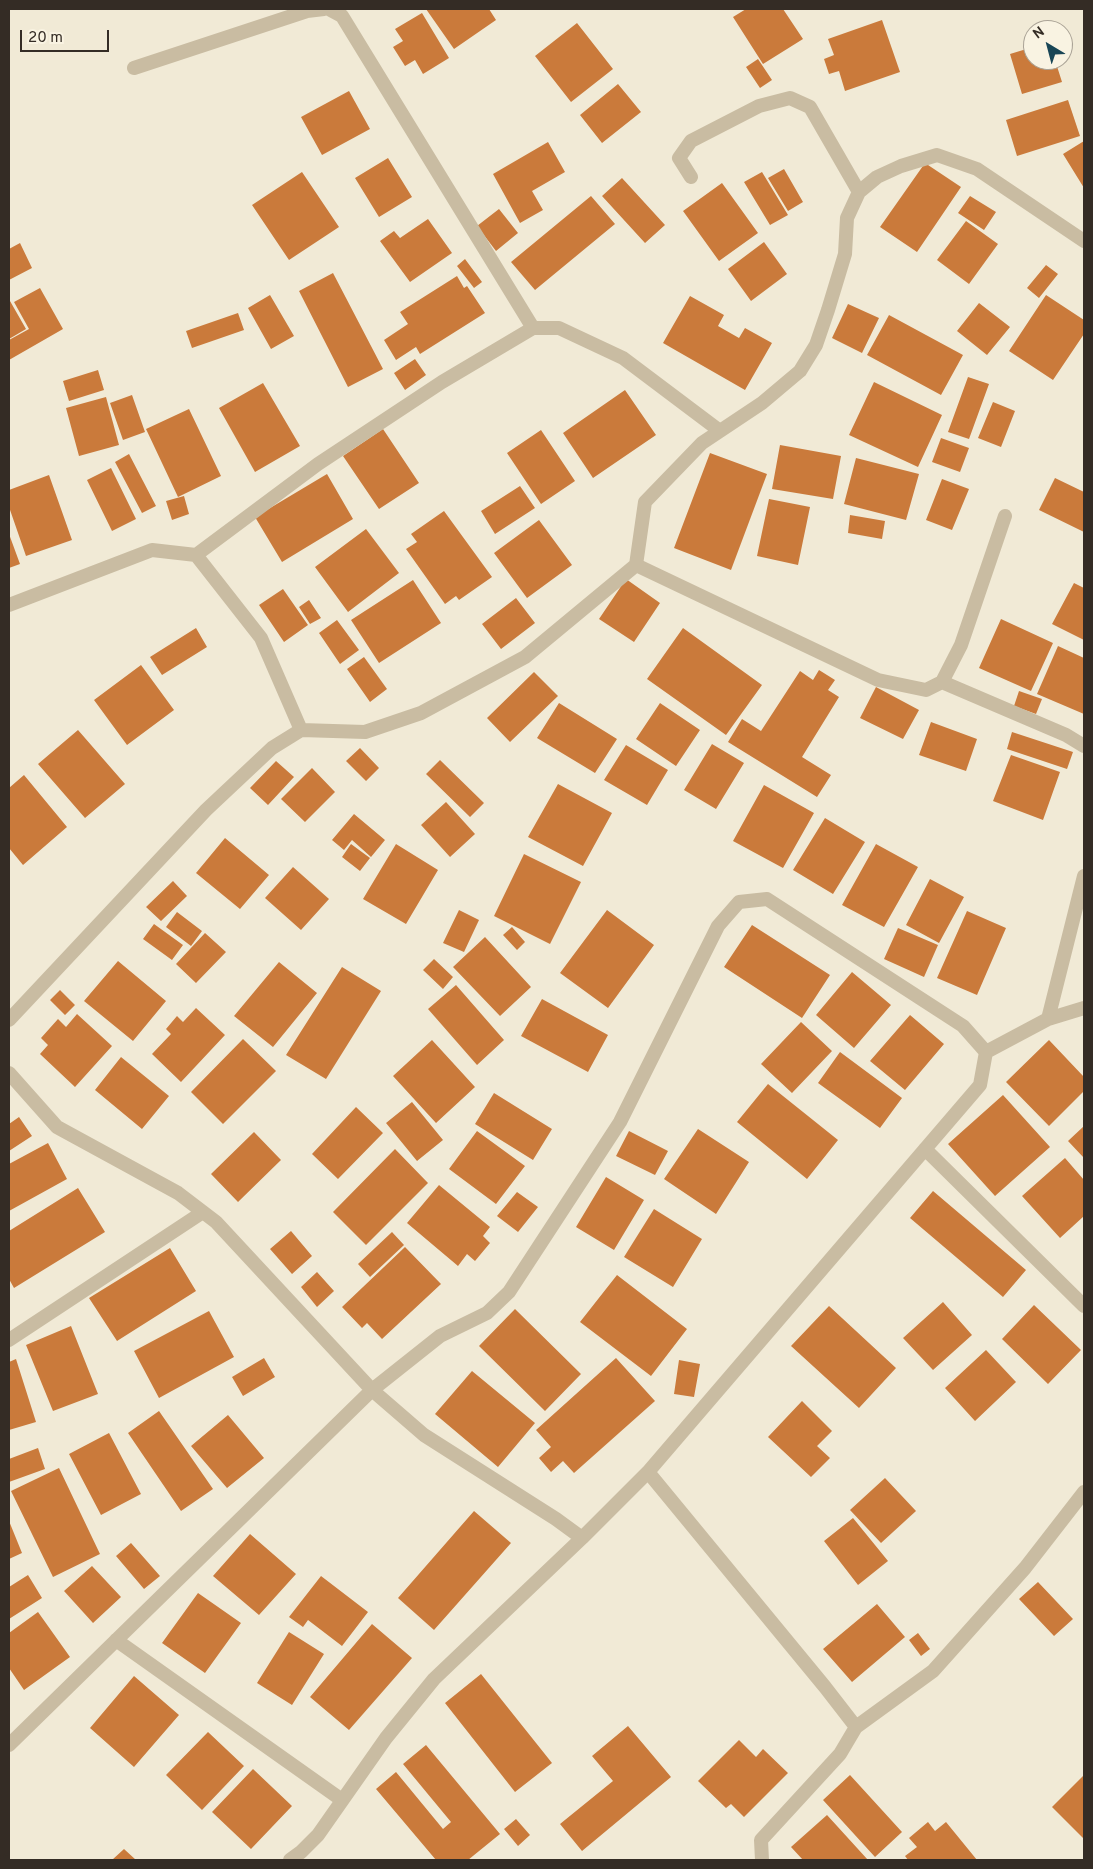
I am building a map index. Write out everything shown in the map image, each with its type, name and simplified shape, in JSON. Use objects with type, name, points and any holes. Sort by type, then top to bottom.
[{"type":"street","points":[[134,68],[307,11],[324,9]]},
{"type":"street","points":[[329,9],[342,16],[533,328]]},
{"type":"street","points":[[691,176],[679,158],[691,140],[759,106],[790,98],[810,107],[859,192]]},
{"type":"street","points":[[9,1020],[206,810],[272,748],[301,730],[365,732],[421,713],[525,658],[636,566],[645,502],[702,443],[762,403],[800,372],[816,345],[845,254],[847,218],[859,192],[878,177],[937,155],[977,169],[1084,241]]},
{"type":"street","points":[[196,556],[318,464],[442,382],[533,328],[558,328],[623,358],[720,431]]},
{"type":"street","points":[[636,566],[878,680],[926,690],[942,682],[961,645],[1005,516]]},
{"type":"street","points":[[9,605],[152,550],[196,556],[261,638],[301,730]]},
{"type":"street","points":[[942,682],[1066,734],[1084,746]]},
{"type":"street","points":[[1048,1019],[1084,876]]},
{"type":"street","points":[[9,1745],[372,1390],[440,1336],[487,1313],[509,1292],[620,1122],[718,926],[739,902],[767,899],[963,1026],[986,1052]]},
{"type":"street","points":[[986,1052],[1048,1019],[1084,1008]]},
{"type":"street","points":[[290,1860],[302,1852],[318,1835],[386,1738],[434,1679],[582,1538],[648,1472],[980,1085],[986,1052]]},
{"type":"street","points":[[9,1073],[56,1127],[178,1193],[216,1222],[372,1390],[424,1435],[556,1519],[582,1538]]},
{"type":"street","points":[[924,1149],[1084,1306]]},
{"type":"street","points":[[9,1340],[204,1212]]},
{"type":"street","points":[[648,1472],[826,1687],[856,1727]]},
{"type":"street","points":[[762,1860],[762,1840],[840,1754],[856,1727],[933,1671],[1025,1568],[1084,1492]]},
{"type":"street","points":[[116,1640],[342,1800]]},
{"type":"building","points":[[426,9],[489,9],[496,20],[454,49]]},
{"type":"building","points":[[746,9],[783,9],[803,39],[763,64],[733,17]]},
{"type":"building","points":[[422,13],[449,58],[423,74],[415,60],[405,66],[393,47],[403,41],[395,29]]},
{"type":"building","points":[[882,20],[900,72],[845,91],[839,71],[829,74],[824,59],[834,55],[828,39]]},
{"type":"building","points":[[577,23],[613,69],[571,102],[535,56]]},
{"type":"building","points":[[1023,50],[1023,70],[1058,70],[1062,82],[1022,94],[1010,54]]},
{"type":"building","points":[[758,59],[772,80],[760,88],[746,67]]},
{"type":"building","points":[[618,84],[641,112],[602,143],[580,115]]},
{"type":"building","points":[[349,91],[370,129],[322,155],[301,117]]},
{"type":"building","points":[[1068,100],[1080,136],[1017,156],[1006,120]]},
{"type":"building","points":[[1084,141],[1084,188],[1063,154]]},
{"type":"building","points":[[548,142],[565,172],[532,191],[543,210],[520,223],[493,174]]},
{"type":"building","points":[[388,158],[412,197],[379,217],[355,178]]},
{"type":"building","points":[[925,163],[961,187],[917,252],[880,227]]},
{"type":"building","points":[[784,169],[803,202],[788,211],[768,178]]},
{"type":"building","points":[[302,172],[339,227],[289,260],[252,205]]},
{"type":"building","points":[[762,172],[788,215],[770,225],[744,182]]},
{"type":"building","points":[[622,178],[665,225],[645,243],[602,196]]},
{"type":"building","points":[[722,183],[758,233],[719,261],[683,211]]},
{"type":"building","points":[[591,196],[615,224],[535,290],[511,262]]},
{"type":"building","points":[[970,196],[996,212],[984,230],[958,213]]},
{"type":"building","points":[[499,209],[518,233],[496,251],[477,226]]},
{"type":"building","points":[[428,219],[452,253],[410,282],[380,241],[394,231],[400,238]]},
{"type":"building","points":[[966,221],[998,244],[969,284],[937,260]]},
{"type":"building","points":[[764,242],[787,274],[751,301],[728,269]]},
{"type":"building","points":[[20,243],[32,268],[9,280],[9,249]]},
{"type":"building","points":[[465,259],[482,282],[474,288],[457,266]]},
{"type":"building","points":[[1046,265],[1058,274],[1039,298],[1027,288]]},
{"type":"building","points":[[333,273],[383,369],[348,387],[299,291]]},
{"type":"building","points":[[457,276],[464,288],[467,286],[485,313],[420,354],[416,347],[396,360],[384,340],[408,324],[400,312]]},
{"type":"building","points":[[40,288],[63,329],[9,360],[9,340],[29,329],[14,302]]},
{"type":"building","points":[[270,295],[294,336],[271,349],[248,308]]},
{"type":"building","points":[[1046,295],[1084,320],[1084,334],[1053,380],[1009,351]]},
{"type":"building","points":[[690,296],[724,315],[718,326],[739,338],[745,328],[772,343],[745,390],[663,343]]},
{"type":"building","points":[[9,302],[26,329],[9,339]]},
{"type":"building","points":[[979,303],[1010,327],[987,355],[957,331]]},
{"type":"building","points":[[848,304],[879,318],[862,353],[832,338]]},
{"type":"building","points":[[238,313],[244,330],[192,348],[186,331]]},
{"type":"building","points":[[889,315],[963,355],[941,395],[867,355]]},
{"type":"building","points":[[415,359],[426,375],[405,390],[394,373]]},
{"type":"building","points":[[98,370],[104,390],[69,401],[63,381]]},
{"type":"building","points":[[968,377],[989,384],[969,439],[948,432]]},
{"type":"building","points":[[874,382],[942,415],[918,467],[849,435]]},
{"type":"building","points":[[263,383],[300,446],[255,472],[219,408]]},
{"type":"building","points":[[625,390],[656,435],[593,478],[563,433]]},
{"type":"building","points":[[132,395],[145,432],[123,440],[110,403]]},
{"type":"building","points":[[106,397],[119,445],[79,456],[66,408]]},
{"type":"building","points":[[993,402],[1015,411],[1001,447],[978,438]]},
{"type":"building","points":[[189,409],[221,476],[178,497],[146,429]]},
{"type":"building","points":[[383,429],[419,483],[379,509],[343,456]]},
{"type":"building","points":[[541,430],[575,481],[541,504],[507,453]]},
{"type":"building","points":[[941,438],[969,448],[960,472],[932,462]]},
{"type":"building","points":[[780,445],[841,456],[833,499],[772,489]]},
{"type":"building","points":[[710,453],[767,474],[731,570],[674,548]]},
{"type":"building","points":[[129,454],[156,506],[142,513],[115,462]]},
{"type":"building","points":[[856,458],[919,474],[906,520],[844,504]]},
{"type":"building","points":[[111,468],[136,519],[112,531],[87,480]]},
{"type":"building","points":[[327,474],[353,519],[282,562],[255,517]]},
{"type":"building","points":[[49,475],[72,540],[26,556],[9,507],[9,490]]},
{"type":"building","points":[[1055,478],[1084,492],[1084,532],[1039,510]]},
{"type":"building","points":[[942,479],[969,489],[952,530],[926,520]]},
{"type":"building","points":[[520,486],[535,508],[495,534],[481,511]]},
{"type":"building","points":[[184,496],[189,514],[172,520],[166,501]]},
{"type":"building","points":[[769,499],[810,507],[798,565],[757,556]]},
{"type":"building","points":[[444,511],[492,577],[459,600],[456,596],[445,604],[406,549],[417,542],[411,534]]},
{"type":"building","points":[[850,515],[885,521],[882,539],[848,533]]},
{"type":"building","points":[[539,520],[572,565],[527,598],[494,553]]},
{"type":"building","points":[[366,529],[399,573],[348,612],[315,567]]},
{"type":"building","points":[[9,534],[20,564],[9,568]]},
{"type":"building","points":[[626,579],[660,603],[634,642],[599,619]]},
{"type":"building","points":[[413,580],[441,623],[379,663],[351,620]]},
{"type":"building","points":[[1074,583],[1084,588],[1084,640],[1052,624]]},
{"type":"building","points":[[283,589],[308,625],[284,642],[259,605]]},
{"type":"building","points":[[516,598],[535,623],[501,649],[482,624]]},
{"type":"building","points":[[309,600],[321,618],[310,624],[299,607]]},
{"type":"building","points":[[1001,619],[1053,643],[1031,691],[979,668]]},
{"type":"building","points":[[337,620],[359,650],[340,664],[319,633]]},
{"type":"building","points":[[196,628],[207,647],[162,675],[150,657]]},
{"type":"building","points":[[683,628],[762,685],[726,735],[647,679]]},
{"type":"building","points":[[1058,646],[1084,658],[1084,714],[1037,694]]},
{"type":"building","points":[[364,657],[387,689],[370,702],[347,669]]},
{"type":"building","points":[[141,665],[174,710],[127,745],[94,700]]},
{"type":"building","points":[[819,670],[835,680],[828,690],[839,697],[802,757],[831,775],[817,797],[728,742],[742,719],[761,731],[800,671],[813,680]]},
{"type":"building","points":[[534,672],[558,696],[510,742],[487,718]]},
{"type":"building","points":[[876,687],[919,710],[903,739],[860,718]]},
{"type":"building","points":[[1019,691],[1042,699],[1036,714],[1014,706]]},
{"type":"building","points":[[559,703],[617,739],[595,773],[537,738]]},
{"type":"building","points":[[660,703],[700,730],[676,766],[636,739]]},
{"type":"building","points":[[931,722],[977,739],[966,771],[919,755]]},
{"type":"building","points":[[78,730],[125,784],[85,818],[38,764]]},
{"type":"building","points":[[1012,732],[1073,752],[1067,769],[1007,749]]},
{"type":"building","points":[[712,744],[744,763],[716,809],[684,790]]},
{"type":"building","points":[[626,745],[668,770],[647,805],[604,780]]},
{"type":"building","points":[[360,748],[379,768],[366,781],[346,761]]},
{"type":"building","points":[[1011,755],[1060,772],[1043,820],[993,801]]},
{"type":"building","points":[[440,760],[484,803],[470,817],[426,774]]},
{"type":"building","points":[[276,761],[294,777],[268,805],[250,788]]},
{"type":"building","points":[[312,768],[335,792],[305,822],[281,799]]},
{"type":"building","points":[[24,775],[67,827],[23,865],[9,848],[9,788]]},
{"type":"building","points":[[558,784],[612,813],[583,866],[528,837]]},
{"type":"building","points":[[764,785],[814,813],[783,868],[733,841]]},
{"type":"building","points":[[446,802],[475,834],[450,857],[421,825]]},
{"type":"building","points":[[354,814],[385,840],[371,857],[352,840],[344,850],[332,840]]},
{"type":"building","points":[[825,818],[865,842],[833,894],[793,870]]},
{"type":"building","points":[[225,838],[269,875],[240,909],[196,873]]},
{"type":"building","points":[[351,844],[370,858],[360,871],[342,857]]},
{"type":"building","points":[[396,844],[438,870],[406,924],[363,899]]},
{"type":"building","points":[[876,844],[918,867],[884,927],[842,905]]},
{"type":"building","points":[[524,854],[581,882],[550,944],[494,916]]},
{"type":"building","points":[[293,867],[329,899],[301,930],[265,898]]},
{"type":"building","points":[[930,879],[964,897],[939,943],[906,925]]},
{"type":"building","points":[[173,881],[187,896],[161,921],[146,907]]},
{"type":"building","points":[[459,910],[479,920],[464,952],[443,943]]},
{"type":"building","points":[[607,910],[654,945],[608,1008],[560,973]]},
{"type":"building","points":[[967,911],[1006,928],[977,995],[937,978]]},
{"type":"building","points":[[177,912],[202,931],[191,946],[166,927]]},
{"type":"building","points":[[154,924],[183,945],[172,960],[143,939]]},
{"type":"building","points":[[752,925],[830,975],[802,1018],[724,967]]},
{"type":"building","points":[[512,927],[525,942],[517,950],[503,935]]},
{"type":"building","points":[[898,928],[938,945],[924,977],[884,959]]},
{"type":"building","points":[[205,933],[226,952],[196,983],[176,964]]},
{"type":"building","points":[[485,937],[531,987],[500,1016],[453,967]]},
{"type":"building","points":[[434,959],[453,977],[443,989],[423,970]]},
{"type":"building","points":[[118,961],[166,1001],[133,1041],[84,1001]]},
{"type":"building","points":[[279,962],[317,993],[273,1047],[234,1016]]},
{"type":"building","points":[[342,967],[381,991],[326,1079],[286,1055]]},
{"type":"building","points":[[852,972],[891,1005],[854,1048],[816,1015]]},
{"type":"building","points":[[456,985],[504,1040],[477,1065],[428,1009]]},
{"type":"building","points":[[60,990],[75,1005],[65,1015],[50,1000]]},
{"type":"building","points":[[542,999],[608,1035],[588,1072],[521,1036]]},
{"type":"building","points":[[196,1008],[225,1035],[181,1082],[152,1054],[171,1034],[166,1029],[177,1016],[183,1022]]},
{"type":"building","points":[[77,1014],[112,1046],[75,1087],[40,1054],[48,1045],[41,1038],[58,1019],[66,1027]]},
{"type":"building","points":[[910,1015],[944,1044],[905,1090],[870,1061]]},
{"type":"building","points":[[801,1022],[832,1051],[792,1093],[761,1064]]},
{"type":"building","points":[[243,1039],[276,1071],[223,1124],[191,1092]]},
{"type":"building","points":[[432,1040],[475,1087],[436,1123],[393,1076]]},
{"type":"building","points":[[1049,1040],[1084,1077],[1084,1091],[1049,1126],[1006,1082]]},
{"type":"building","points":[[840,1052],[902,1098],[880,1128],[818,1083]]},
{"type":"building","points":[[121,1057],[169,1096],[142,1129],[95,1090]]},
{"type":"building","points":[[768,1084],[838,1140],[807,1179],[737,1122]]},
{"type":"building","points":[[494,1093],[552,1129],[533,1160],[475,1124]]},
{"type":"building","points":[[1003,1095],[1050,1147],[995,1196],[948,1144]]},
{"type":"building","points":[[412,1102],[443,1140],[417,1161],[386,1123]]},
{"type":"building","points":[[356,1107],[383,1133],[338,1179],[312,1154]]},
{"type":"building","points":[[19,1117],[32,1136],[9,1151],[9,1124]]},
{"type":"building","points":[[1084,1126],[1084,1158],[1068,1141]]},
{"type":"building","points":[[698,1129],[749,1162],[716,1214],[664,1179]]},
{"type":"building","points":[[477,1131],[525,1166],[496,1204],[449,1169]]},
{"type":"building","points":[[629,1131],[668,1151],[655,1175],[616,1156]]},
{"type":"building","points":[[254,1132],[281,1160],[238,1202],[211,1174]]},
{"type":"building","points":[[48,1143],[67,1179],[9,1211],[9,1164]]},
{"type":"building","points":[[395,1149],[428,1183],[366,1245],[333,1212]]},
{"type":"building","points":[[1065,1158],[1084,1180],[1084,1216],[1060,1238],[1022,1196]]},
{"type":"building","points":[[606,1177],[644,1200],[614,1250],[576,1227]]},
{"type":"building","points":[[439,1185],[490,1227],[483,1236],[490,1243],[475,1261],[467,1254],[458,1266],[407,1223]]},
{"type":"building","points":[[78,1188],[105,1232],[14,1288],[9,1279],[9,1231]]},
{"type":"building","points":[[933,1191],[1026,1270],[1003,1297],[910,1218]]},
{"type":"building","points":[[517,1192],[538,1207],[518,1232],[497,1216]]},
{"type":"building","points":[[654,1209],[702,1239],[673,1287],[624,1257]]},
{"type":"building","points":[[291,1231],[312,1256],[292,1274],[270,1249]]},
{"type":"building","points":[[392,1232],[404,1245],[370,1277],[358,1264]]},
{"type":"building","points":[[405,1247],[441,1284],[382,1339],[367,1323],[362,1328],[342,1307]]},
{"type":"building","points":[[170,1248],[196,1291],[117,1341],[89,1298]]},
{"type":"building","points":[[317,1272],[334,1291],[317,1307],[301,1287]]},
{"type":"building","points":[[617,1275],[687,1329],[651,1376],[580,1322]]},
{"type":"building","points":[[943,1302],[972,1335],[933,1370],[903,1338]]},
{"type":"building","points":[[1034,1305],[1081,1350],[1048,1384],[1002,1339]]},
{"type":"building","points":[[829,1306],[896,1368],[859,1408],[791,1346]]},
{"type":"building","points":[[515,1309],[581,1374],[545,1411],[479,1346]]},
{"type":"building","points":[[209,1311],[234,1357],[159,1398],[134,1351]]},
{"type":"building","points":[[71,1326],[98,1394],[53,1411],[26,1345]]},
{"type":"building","points":[[986,1350],[1016,1382],[975,1421],[945,1388]]},
{"type":"building","points":[[264,1358],[275,1377],[243,1396],[232,1377]]},
{"type":"building","points":[[616,1358],[655,1401],[574,1473],[563,1461],[551,1472],[539,1458],[551,1447],[536,1430]]},
{"type":"building","points":[[16,1359],[36,1422],[9,1430],[9,1362]]},
{"type":"building","points":[[679,1360],[700,1364],[694,1397],[674,1394]]},
{"type":"building","points":[[472,1371],[535,1423],[498,1467],[435,1414]]},
{"type":"building","points":[[802,1401],[832,1431],[817,1446],[830,1458],[811,1477],[768,1437]]},
{"type":"building","points":[[159,1411],[213,1489],[181,1511],[128,1433]]},
{"type":"building","points":[[228,1415],[264,1458],[227,1488],[191,1446]]},
{"type":"building","points":[[109,1433],[141,1494],[101,1515],[69,1454]]},
{"type":"building","points":[[38,1448],[45,1469],[9,1482],[9,1459]]},
{"type":"building","points":[[59,1468],[100,1554],[53,1577],[11,1491]]},
{"type":"building","points":[[885,1478],[916,1511],[881,1543],[850,1510]]},
{"type":"building","points":[[474,1511],[511,1543],[434,1630],[398,1598]]},
{"type":"building","points":[[853,1518],[888,1561],[858,1585],[824,1541]]},
{"type":"building","points":[[9,1521],[22,1553],[9,1559]]},
{"type":"building","points":[[250,1534],[296,1574],[259,1615],[213,1576]]},
{"type":"building","points":[[131,1543],[160,1576],[144,1589],[116,1556]]},
{"type":"building","points":[[92,1566],[121,1597],[93,1623],[64,1591]]},
{"type":"building","points":[[28,1575],[42,1598],[9,1619],[9,1587]]},
{"type":"building","points":[[321,1576],[368,1612],[342,1646],[308,1620],[303,1627],[289,1617]]},
{"type":"building","points":[[1038,1582],[1073,1619],[1054,1636],[1019,1599]]},
{"type":"building","points":[[198,1593],[241,1623],[205,1673],[162,1643]]},
{"type":"building","points":[[877,1604],[905,1637],[852,1682],[823,1649]]},
{"type":"building","points":[[38,1612],[70,1657],[24,1690],[9,1668],[9,1633]]},
{"type":"building","points":[[372,1624],[412,1658],[349,1730],[310,1697]]},
{"type":"building","points":[[289,1632],[324,1654],[292,1705],[257,1683]]},
{"type":"building","points":[[918,1633],[930,1649],[921,1656],[909,1640]]},
{"type":"building","points":[[481,1674],[552,1763],[515,1792],[445,1703]]},
{"type":"building","points":[[134,1676],[179,1715],[134,1767],[90,1728]]},
{"type":"building","points":[[628,1726],[671,1777],[582,1851],[560,1824],[613,1781],[592,1756]]},
{"type":"building","points":[[208,1732],[244,1766],[202,1810],[166,1775]]},
{"type":"building","points":[[739,1740],[756,1757],[763,1749],[788,1773],[744,1817],[731,1804],[726,1808],[698,1781]]},
{"type":"building","points":[[426,1745],[500,1834],[468,1860],[436,1860],[376,1789],[396,1772],[443,1829],[451,1822],[403,1764]]},
{"type":"building","points":[[253,1769],[292,1806],[251,1849],[212,1812]]},
{"type":"building","points":[[850,1775],[902,1832],[875,1857],[823,1800]]},
{"type":"building","points":[[1084,1775],[1084,1839],[1052,1807]]},
{"type":"building","points":[[827,1815],[868,1860],[803,1860],[791,1847]]},
{"type":"building","points":[[516,1819],[530,1835],[518,1846],[504,1829]]},
{"type":"building","points":[[928,1822],[935,1831],[946,1822],[977,1860],[908,1860],[905,1856],[917,1847],[909,1838]]},
{"type":"building","points":[[124,1849],[136,1860],[112,1860]]}]
